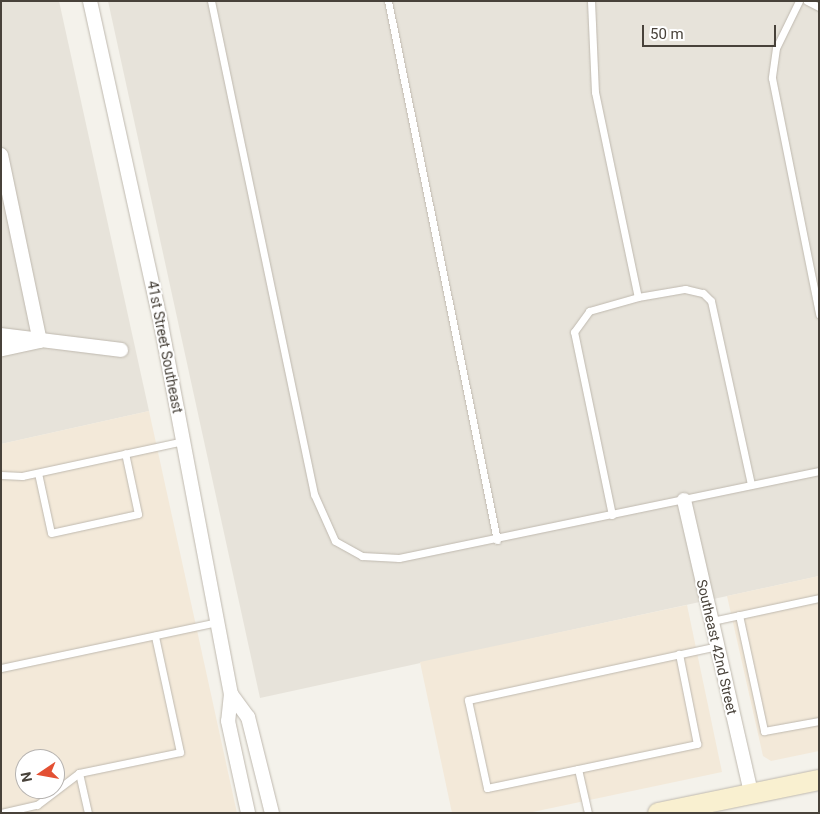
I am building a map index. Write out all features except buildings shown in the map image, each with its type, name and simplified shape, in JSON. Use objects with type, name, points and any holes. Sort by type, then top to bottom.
[{"type":"main road","points":[[658,813],[728,802],[751,794],[819,780]]},
{"type":"street","name":"41st Street Southeast","points":[[90,1],[184,441],[231,694],[228,721],[248,813]]},
{"type":"street","points":[[1,155],[40,341]]},
{"type":"street","points":[[1,335],[121,350]]},
{"type":"street","points":[[1,349],[40,341]]},
{"type":"street","name":"Southeast 42nd Street","points":[[684,500],[751,794]]},
{"type":"street","name":"41st Street Southeast","points":[[231,694],[248,717],[272,813]]},
{"type":"lane","points":[[210,1],[314,494],[325,526],[347,550],[379,559],[497,540],[819,471]]},
{"type":"lane","points":[[388,1],[497,540]]},
{"type":"lane","points":[[592,1],[594,92],[638,297]]},
{"type":"lane","points":[[799,1],[776,48],[772,78],[819,314]]},
{"type":"lane","points":[[807,1],[819,7]]},
{"type":"lane","points":[[612,515],[574,332],[589,311],[638,297],[692,289],[710,301],[752,486]]},
{"type":"lane","points":[[1,475],[38,473],[184,441]]},
{"type":"lane","points":[[38,473],[51,533],[138,514],[125,453]]},
{"type":"lane","points":[[712,621],[819,598]]},
{"type":"lane","points":[[739,615],[764,731],[819,721]]},
{"type":"lane","points":[[1,668],[218,622]]},
{"type":"lane","points":[[1,812],[37,805],[79,773],[180,752],[155,636]]},
{"type":"lane","points":[[679,654],[697,744],[487,788],[468,700],[679,654],[717,646]]},
{"type":"lane","points":[[578,769],[588,813]]},
{"type":"lane","points":[[79,773],[88,813]]},
{"type":"shaded area","points":[[1,1],[59,1],[149,411],[1,444]]},
{"type":"shaded area","points":[[108,1],[819,1],[819,576],[260,698]]},
{"type":"shaded area","points":[[149,411],[237,813],[1,813],[1,444]]},
{"type":"shaded area","points":[[819,576],[819,751],[771,761],[763,756],[727,596]]},
{"type":"shaded area","points":[[687,605],[722,772],[528,813],[452,813],[420,662]]}]
